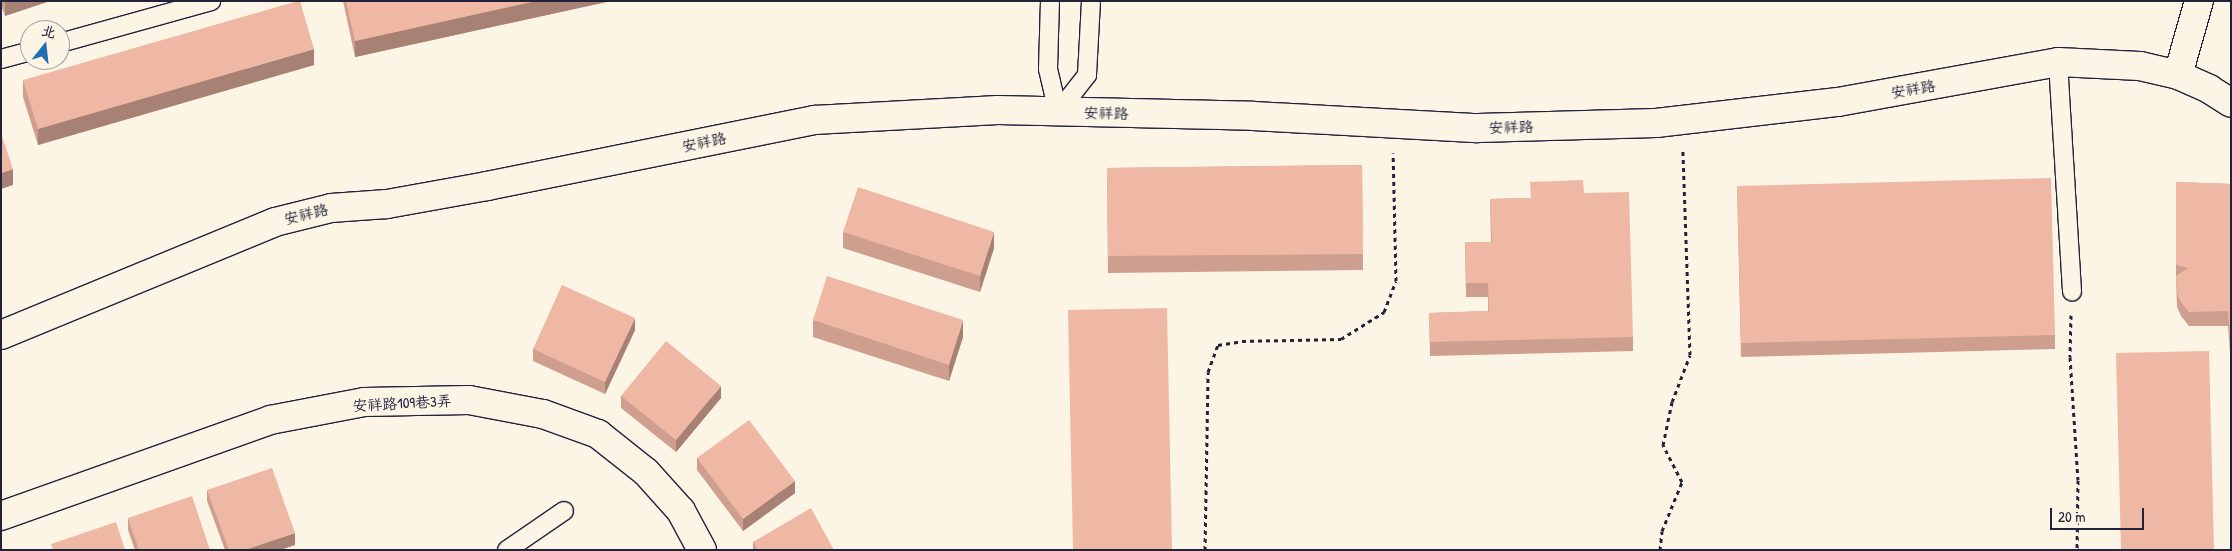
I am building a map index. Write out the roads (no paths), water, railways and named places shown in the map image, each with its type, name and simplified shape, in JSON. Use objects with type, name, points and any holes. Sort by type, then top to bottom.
[{"type":"street","points":[[2178,75],[2200,1]]},
{"type":"street","name":"安祥路","points":[[1,335],[275,222],[331,208],[387,204],[487,186],[814,120],[998,110],[1253,116],[1478,128],[1656,123],[1838,102],[2058,62],[2140,66],[2178,75],[2209,89],[2231,103]]},
{"type":"street","name":"安祥路109巷3弄","points":[[1,516],[270,420],[364,402],[469,400],[543,414],[598,434],[646,472],[681,511],[702,550]]},
{"type":"lane","points":[[70,40],[211,1]]},
{"type":"lane","points":[[1050,1],[1048,69],[1058,112]]},
{"type":"lane","points":[[1058,112],[1087,75],[1091,1]]},
{"type":"lane","points":[[1,59],[20,54]]},
{"type":"lane","points":[[2058,62],[2072,292]]},
{"type":"lane","points":[[507,550],[564,511]]}]
